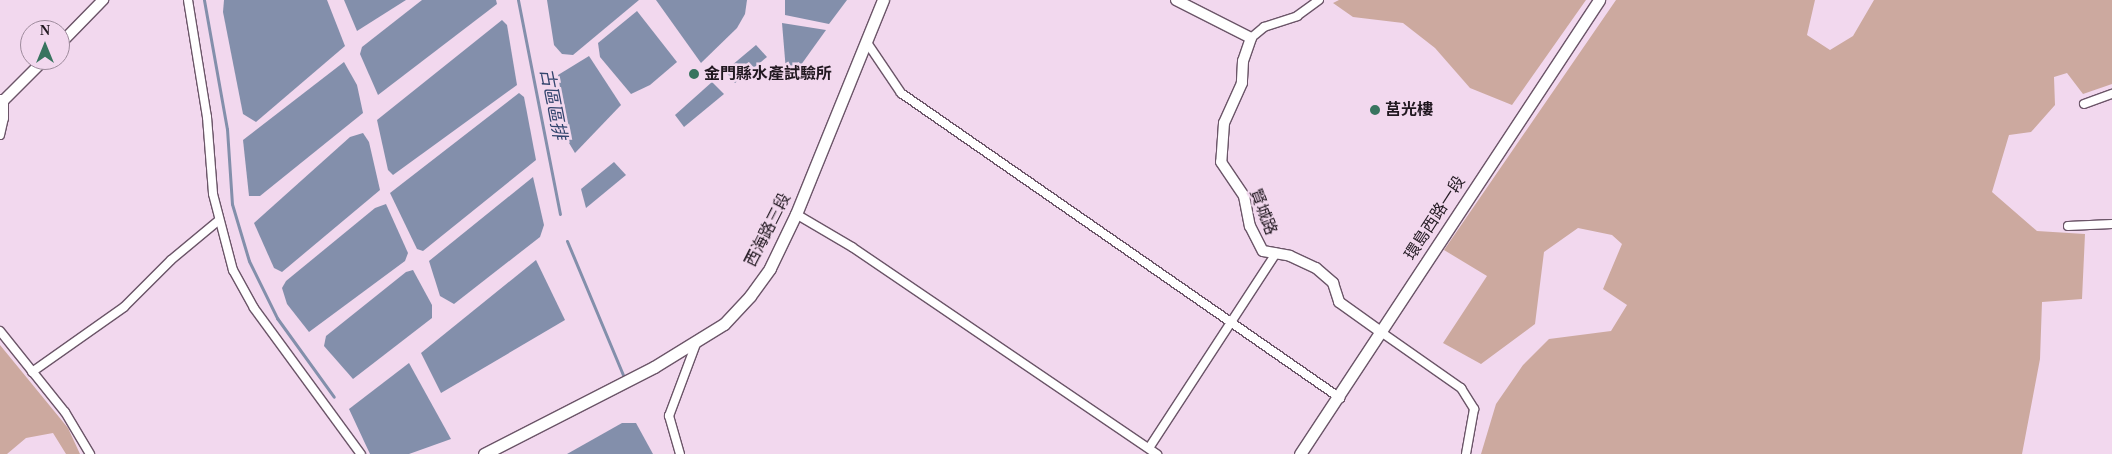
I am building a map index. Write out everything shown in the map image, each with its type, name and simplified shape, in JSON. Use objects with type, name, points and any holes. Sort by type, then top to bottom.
[{"type":"main road","name":"西海路三段","points":[[484,454],[654,367],[724,324],[750,296],[770,268],[796,214],[868,44],[883,0]]},
{"type":"main road","name":"環島西路一段","points":[[1300,454],[1340,398],[1381,332],[1600,0]]},
{"type":"street","points":[[70,34],[103,0]]},
{"type":"street","points":[[188,0],[208,118],[218,221],[226,250],[242,288],[361,454]]},
{"type":"street","points":[[1176,0],[1251,38],[1264,27],[1296,16],[1319,0]]},
{"type":"street","name":"賢城路","points":[[1251,38],[1243,61],[1242,82],[1224,123],[1221,162],[1244,196],[1250,226],[1263,251],[1290,256],[1316,268],[1333,283],[1340,302],[1381,332]]},
{"type":"street","points":[[868,44],[901,93],[1340,398]]},
{"type":"street","points":[[0,135],[2,100],[34,70]]},
{"type":"street","points":[[2084,104],[2112,94]]},
{"type":"street","points":[[796,214],[852,248],[1157,454]]},
{"type":"street","points":[[32,372],[124,307],[171,260],[218,221]]},
{"type":"street","points":[[2068,226],[2112,224]]},
{"type":"street","points":[[1149,448],[1233,325],[1276,253]]},
{"type":"street","points":[[0,331],[65,412],[90,454]]},
{"type":"street","points":[[1381,332],[1461,388],[1474,409],[1466,454]]},
{"type":"street","points":[[680,454],[669,416],[697,341]]},
{"type":"shaded area","points":[[1339,0],[1586,0],[1512,105],[1470,88],[1435,48],[1403,23],[1353,17],[1333,3]]},
{"type":"shaded area","points":[[1616,0],[1815,0],[1807,35],[1830,50],[1853,36],[1874,0],[2112,0],[2112,84],[2083,94],[2067,73],[2054,77],[2055,105],[2031,132],[2009,135],[1992,192],[2037,231],[2085,234],[2082,299],[2042,302],[2040,359],[2022,454],[1481,454],[1496,404],[1523,365],[1549,339],[1611,331],[1627,305],[1603,289],[1622,244],[1612,235],[1578,228],[1544,252],[1535,324],[1481,364],[1443,343],[1487,276],[1444,250]]},
{"type":"shaded area","points":[[0,345],[68,428],[80,454],[66,454],[53,433],[26,438],[7,454],[0,454]]},
{"type":"water","points":[[224,0],[327,0],[345,46],[256,122],[243,114],[223,12]]},
{"type":"water","points":[[344,0],[406,0],[357,31]]},
{"type":"water","points":[[422,0],[496,0],[497,4],[378,95],[360,54],[362,47]]},
{"type":"water","points":[[547,0],[639,0],[573,55],[562,54],[554,45]]},
{"type":"water","points":[[656,0],[747,0],[745,14],[737,28],[701,63]]},
{"type":"water","points":[[785,0],[847,0],[829,24],[785,15]]},
{"type":"water","points":[[637,11],[677,62],[650,85],[631,94],[600,57],[598,43]]},
{"type":"water","points":[[502,20],[507,25],[517,85],[393,175],[388,170],[377,120]]},
{"type":"water","points":[[782,23],[826,30],[793,76],[786,71]]},
{"type":"water","points":[[756,45],[767,57],[735,83],[725,71]]},
{"type":"water","points":[[589,56],[621,105],[575,153],[569,143],[558,75]]},
{"type":"water","points":[[344,62],[357,85],[363,113],[260,196],[249,196],[243,140]]},
{"type":"water","points":[[712,82],[724,94],[684,127],[675,115]]},
{"type":"water","points":[[519,93],[524,97],[536,160],[423,251],[417,249],[390,193]]},
{"type":"water","points":[[363,133],[369,142],[380,190],[282,272],[274,268],[254,223],[350,137]]},
{"type":"water","points":[[614,162],[626,175],[586,208],[581,189]]},
{"type":"water","points":[[533,177],[544,225],[540,237],[454,304],[440,296],[429,261]]},
{"type":"water","points":[[386,204],[408,253],[405,261],[309,332],[287,304],[282,288],[286,281],[375,208]]},
{"type":"water","points":[[536,260],[565,320],[441,393],[421,353]]},
{"type":"water","points":[[413,270],[432,305],[432,318],[353,379],[324,346],[326,336],[406,272]]},
{"type":"water","points":[[409,363],[451,439],[409,454],[370,454],[349,409]]},
{"type":"water","points":[[622,423],[636,423],[653,454],[567,454]]},
{"type":"waterway","points":[[204,0],[227,129],[232,204],[249,261],[277,318],[334,397]]},
{"type":"waterway","name":"古區區排","points":[[518,0],[560,214]]},
{"type":"waterway","name":"古區區排","points":[[567,241],[623,375]]},
{"type":"place","name":"金門縣水產試驗所","points":[[694,74]]},
{"type":"place","name":"莒光樓","points":[[1375,110]]}]
